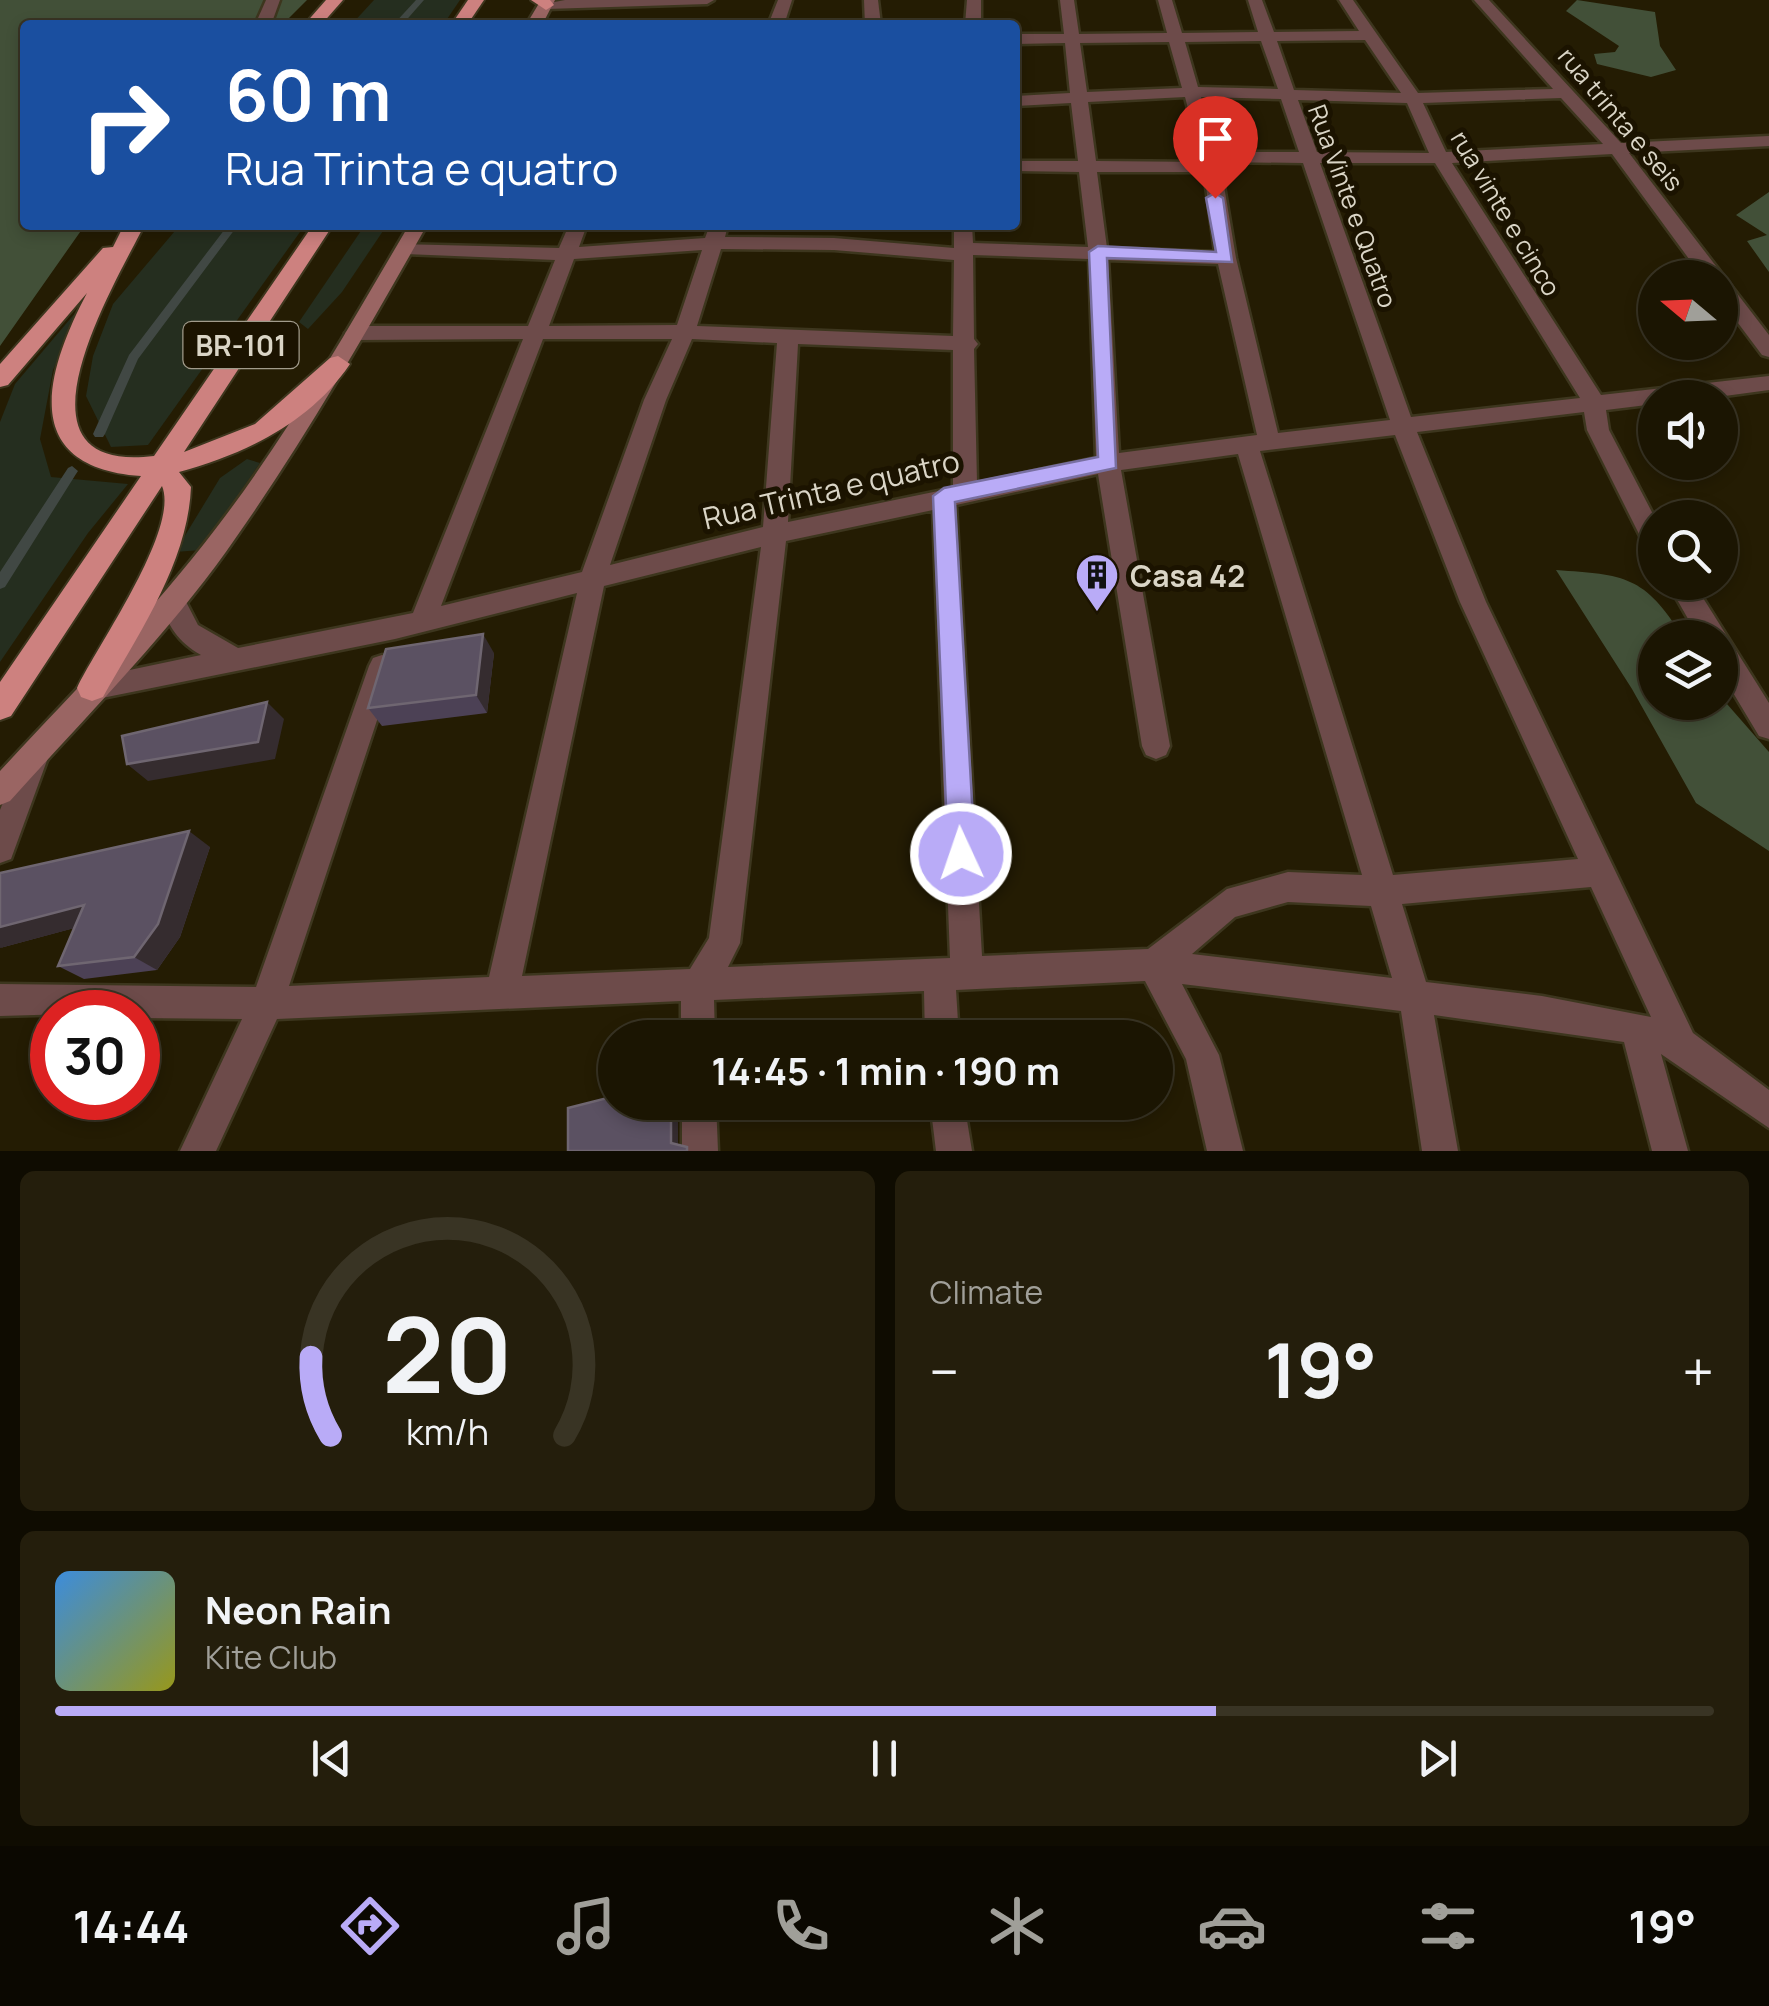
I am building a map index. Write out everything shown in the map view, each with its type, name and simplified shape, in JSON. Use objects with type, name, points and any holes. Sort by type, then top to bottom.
[{"type":"highway","points":[[317,20],[335,0]]},
{"type":"highway","points":[[0,379],[130,230]]},
{"type":"highway","points":[[132,230],[69,358],[62,404],[73,439],[85,452],[111,465],[159,466],[200,460],[250,438],[338,364]]},
{"type":"highway","name":"BR-101","points":[[0,706],[320,230]]},
{"type":"highway","points":[[92,688],[144,594],[176,516],[178,487],[159,466]]},
{"type":"main road","points":[[0,792],[173,601],[262,483],[338,364],[415,230]]},
{"type":"street","points":[[544,2],[707,0]]},
{"type":"street","points":[[1067,0],[1098,252],[1108,463],[1156,746]]},
{"type":"street","points":[[1164,0],[1210,162],[1257,442],[1414,999],[1440,1151]]},
{"type":"street","name":"Rua Vinte e Quatro","points":[[1255,0],[1404,428],[1472,602],[1681,1045]]},
{"type":"street","name":"rua vinte e cinco","points":[[1346,0],[1413,98],[1440,158],[1594,402],[1598,430],[1638,509]]},
{"type":"street","name":"rua trinta e seis","points":[[1481,0],[1616,148],[1700,260]]},
{"type":"street","points":[[1020,39],[1267,33],[1370,35]]},
{"type":"street","points":[[1020,101],[1193,92],[1413,98],[1566,92]]},
{"type":"street","points":[[1020,166],[1440,158],[1769,141]]},
{"type":"street","points":[[198,1151],[266,1003],[408,625],[576,230]]},
{"type":"street","points":[[945,1020],[953,974],[954,493],[968,344],[964,230]]},
{"type":"street","points":[[405,248],[565,254],[717,234],[835,235],[963,252],[1098,252],[1226,258]]},
{"type":"street","points":[[502,992],[593,578],[655,400],[686,332],[717,234]]},
{"type":"street","points":[[1738,309],[1769,350]]},
{"type":"street","points":[[355,334],[686,332],[968,344]]},
{"type":"street","points":[[698,1020],[697,988],[724,943],[775,534],[788,335]]},
{"type":"street","points":[[1594,402],[1769,383]]},
{"type":"street","name":"Rua Trinta e quatro","points":[[92,688],[408,625],[775,534],[1108,463],[1594,402]]},
{"type":"street","points":[[173,601],[178,624],[190,636],[240,661]]},
{"type":"street","points":[[1738,677],[1769,727]]},
{"type":"street","points":[[0,849],[35,755]]},
{"type":"street","points":[[1154,965],[1228,904],[1288,887],[1383,891],[1597,872]]},
{"type":"street","points":[[1154,965],[1202,1056],[1225,1151]]},
{"type":"street","points":[[0,1000],[266,1003],[697,988],[1154,965],[1637,1028],[1681,1045],[1769,1110]]},
{"type":"street","points":[[1637,1028],[1670,1151]]},
{"type":"street","points":[[699,1120],[700,1151]]},
{"type":"street","points":[[949,1120],[954,1151]]},
{"type":"green space","points":[[0,0],[307,0],[287,20],[20,20],[20,230],[81,230],[0,346]]},
{"type":"green space","points":[[374,0],[460,0],[446,20],[356,20]]},
{"type":"green space","points":[[1577,0],[1655,12],[1660,46],[1676,70],[1651,77],[1597,64],[1594,54],[1615,52],[1619,46],[1566,11]]},
{"type":"green space","points":[[1769,192],[1769,272],[1747,241],[1767,235],[1736,215]]},
{"type":"green space","points":[[176,230],[301,230],[148,445],[111,447],[86,396],[93,356],[113,304]]},
{"type":"green space","points":[[362,230],[384,230],[342,292],[308,329],[299,322]]},
{"type":"green space","points":[[87,299],[53,370],[40,439],[51,477],[128,484],[88,533],[0,662],[0,422],[15,384]]},
{"type":"green space","points":[[247,459],[260,463],[201,550],[175,552],[220,478]]},
{"type":"green space","points":[[1556,570],[1631,582],[1638,586],[1638,600],[1655,600],[1671,620],[1638,620],[1638,700]]},
{"type":"green space","points":[[1738,717],[1769,752],[1769,851],[1696,803],[1649,720],[1738,720]]},
{"type":"building","points":[[483,634],[476,695],[368,708],[386,649]]},
{"type":"building","points":[[267,702],[258,742],[127,764],[122,736]]},
{"type":"building","points":[[189,831],[158,924],[134,957],[58,966],[84,905],[0,927],[0,873]]},
{"type":"building","points":[[598,1100],[598,1120],[671,1120],[671,1143],[687,1147],[687,1151],[568,1151],[568,1108]]},
{"type":"waterway","points":[[402,20],[420,0]]},
{"type":"waterway","points":[[99,434],[133,358],[229,230]]},
{"type":"waterway","points":[[0,583],[72,471]]},
{"type":"place","name":"Casa 42","points":[[1097,613]]},
{"type":"route","points":[[961,854],[944,496],[1108,463],[1098,252],[1226,258],[1215,198]]}]
